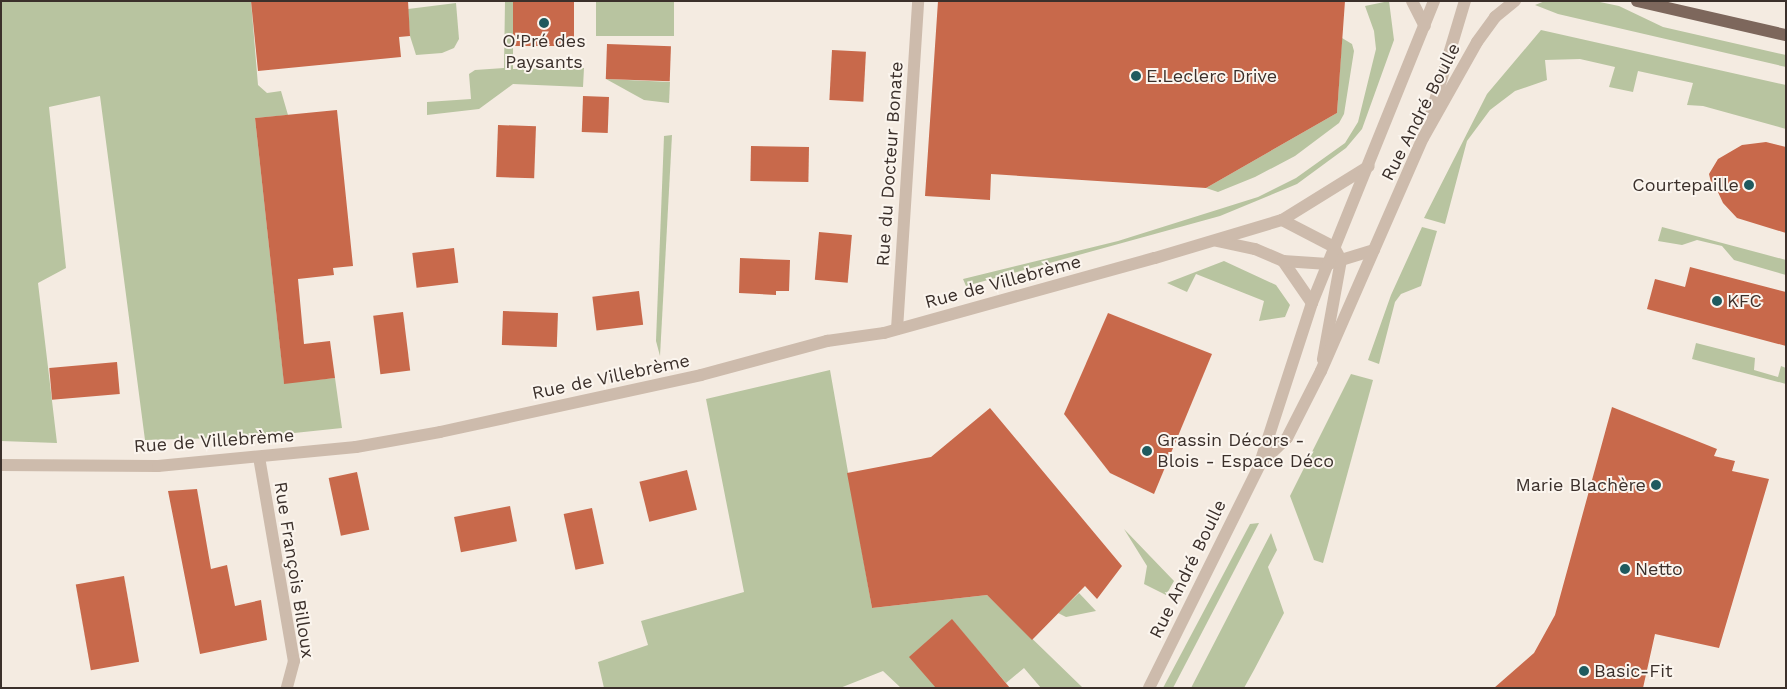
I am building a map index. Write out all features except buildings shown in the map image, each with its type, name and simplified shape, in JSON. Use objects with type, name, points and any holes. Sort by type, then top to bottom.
[{"type":"main road","points":[[1638,1],[1786,35]]},
{"type":"street","name":"Rue du Docteur Bonate","points":[[897,329],[918,1]]},
{"type":"street","points":[[1412,1],[1426,26]]},
{"type":"street","name":"Rue André Boulle","points":[[1149,688],[1259,466],[1312,303],[1426,26],[1434,1]]},
{"type":"street","points":[[1423,138],[1465,1]]},
{"type":"street","name":"Rue André Boulle","points":[[1259,466],[1286,438],[1321,371],[1423,138],[1477,42],[1495,17],[1515,1]]},
{"type":"street","name":"Rue de Villebrème","points":[[1,465],[158,466],[356,447],[440,432],[701,375],[827,341],[897,329],[1282,220],[1369,166]]},
{"type":"street","points":[[1282,220],[1334,247],[1341,260]]},
{"type":"street","name":"Rue de Villebrème","points":[[1215,240],[1255,249],[1283,261],[1328,264]]},
{"type":"street","points":[[1328,264],[1374,250]]},
{"type":"street","name":"Rue André Boulle","points":[[1321,371],[1341,260]]},
{"type":"street","points":[[1283,261],[1312,303]]},
{"type":"street","name":"Rue François Billoux","points":[[259,457],[294,661],[287,688]]},
{"type":"green space","points":[[1,1],[251,1],[258,85],[267,93],[281,91],[288,115],[255,118],[284,383],[335,378],[342,428],[256,437],[145,440],[100,96],[49,107],[66,268],[38,283],[57,443],[1,441]]},
{"type":"green space","points":[[505,1],[513,1],[513,69],[584,68],[583,87],[513,84],[479,109],[427,115],[427,102],[471,99],[469,74],[475,70],[504,68]]},
{"type":"green space","points":[[596,1],[674,1],[674,36],[596,36]]},
{"type":"green space","points":[[1389,1],[1394,40],[1362,129],[1346,148],[1297,184],[1220,216],[966,286],[963,279],[1118,241],[1258,197],[1296,178],[1345,143],[1358,122],[1376,49],[1374,31],[1365,6]]},
{"type":"green space","points":[[1545,1],[1595,1],[1619,6],[1663,27],[1786,55],[1786,67],[1558,14],[1535,5]]},
{"type":"green space","points":[[456,3],[459,39],[454,48],[442,53],[416,55],[410,36],[408,9]]},
{"type":"green space","points":[[1541,30],[1786,85],[1786,129],[1703,106],[1687,105],[1693,83],[1638,71],[1633,92],[1609,87],[1615,67],[1580,59],[1545,60],[1547,80],[1515,91],[1490,110],[1467,141],[1445,224],[1424,218],[1487,94]]},
{"type":"green space","points":[[1342,38],[1352,44],[1354,51],[1344,114],[1339,123],[1295,156],[1255,177],[1218,192],[1206,188],[1337,113]]},
{"type":"green space","points":[[606,79],[670,82],[669,103],[644,100]]},
{"type":"green space","points":[[672,135],[660,356],[656,341],[664,136]]},
{"type":"green space","points":[[1422,227],[1437,231],[1421,286],[1401,294],[1395,302],[1379,364],[1368,360],[1391,295]]},
{"type":"green space","points":[[1662,227],[1786,260],[1786,275],[1734,260],[1722,246],[1697,240],[1682,245],[1658,241]]},
{"type":"green space","points":[[1224,261],[1276,285],[1290,305],[1285,317],[1259,321],[1264,301],[1196,274],[1187,292],[1167,283]]},
{"type":"green space","points":[[1696,343],[1755,358],[1754,370],[1778,377],[1781,366],[1786,368],[1786,384],[1692,359]]},
{"type":"green space","points":[[830,370],[872,608],[987,595],[1083,688],[1041,688],[1024,668],[1006,683],[952,620],[936,688],[901,688],[883,671],[840,688],[604,688],[598,662],[648,645],[641,621],[744,592],[706,399]]},
{"type":"green space","points":[[1351,374],[1373,380],[1323,563],[1314,560],[1290,496]]},
{"type":"green space","points":[[1259,523],[1173,688],[1163,688],[1250,524]]},
{"type":"green space","points":[[1124,529],[1174,581],[1166,595],[1144,584],[1147,566]]},
{"type":"green space","points":[[1271,533],[1277,550],[1268,567],[1284,613],[1244,688],[1191,688]]},
{"type":"green space","points":[[1079,593],[1096,611],[1066,617],[1058,613]]},
{"type":"place","name":"O'Pré des Paysants","points":[[544,23]]},
{"type":"place","name":"E.Leclerc Drive","points":[[1136,76]]},
{"type":"place","name":"Courtepaille","points":[[1749,185]]},
{"type":"place","name":"KFC","points":[[1717,301]]},
{"type":"place","name":"Grassin Décors - Blois - Espace Déco","points":[[1147,451]]},
{"type":"place","name":"Marie Blachère","points":[[1656,485]]},
{"type":"place","name":"Netto","points":[[1625,569]]},
{"type":"place","name":"Basic-Fit","points":[[1584,671]]}]
